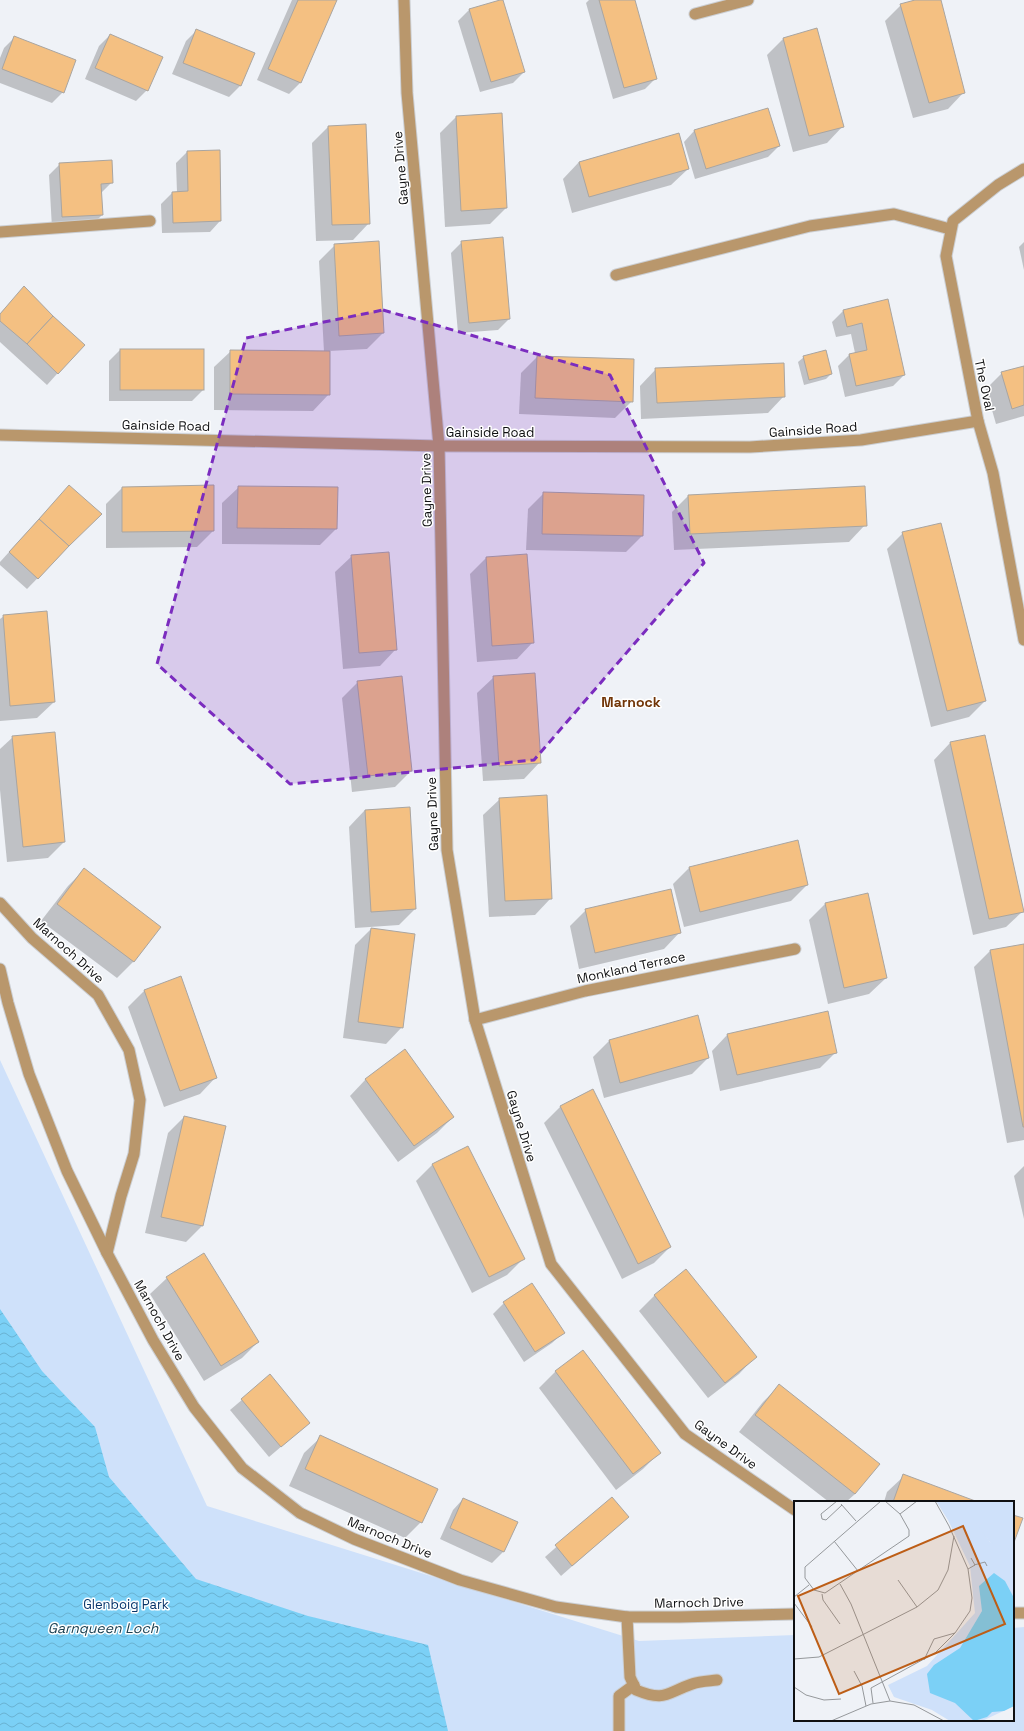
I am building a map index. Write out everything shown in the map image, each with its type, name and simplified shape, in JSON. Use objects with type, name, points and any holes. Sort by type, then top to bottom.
[{"type":"street","name":"Gayne Drive","points":[[404,0],[407,93],[440,446],[447,850],[475,1020],[551,1264],[685,1434],[794,1509]]},
{"type":"street","points":[[695,14],[748,0]]},
{"type":"street","points":[[616,275],[810,226],[886,215],[894,214],[950,229],[953,221],[998,186],[1024,169]]},
{"type":"street","points":[[0,232],[40,231],[150,221]]},
{"type":"street","name":"The Oval","points":[[950,229],[946,256],[978,422],[993,473],[1023,627],[1024,640]]},
{"type":"street","name":"Gainside Road","points":[[0,435],[440,446],[750,447],[862,440],[978,422]]},
{"type":"street","name":"Marnoch Drive","points":[[0,903],[32,938],[98,995],[128,1050],[140,1100],[134,1154],[121,1196],[107,1253]]},
{"type":"street","name":"Monkland Terrace","points":[[475,1020],[585,990],[795,949]]},
{"type":"street","name":"Marnoch Drive","points":[[0,969],[8,1003],[29,1074],[67,1171],[107,1253],[153,1340],[194,1407],[242,1468],[300,1513],[354,1539],[460,1580],[556,1607],[627,1617],[794,1614]]},
{"type":"street","points":[[627,1617],[630,1677],[636,1690],[651,1696],[669,1695],[693,1684],[717,1680]]},
{"type":"street","points":[[619,1731],[619,1696],[634,1685]]},
{"type":"highlighted area","points":[[383,310],[610,375],[704,563],[534,760],[290,784],[157,664],[246,338]]},
{"type":"green space","name":"Glenboig Park","points":[[0,1060],[207,1506],[639,1641],[794,1635],[794,1721],[1014,1721],[1014,1628],[1024,1627],[1024,1731],[0,1731]]},
{"type":"water","name":"Garnqueen Loch","points":[[0,1309],[42,1371],[95,1427],[109,1477],[196,1579],[308,1616],[428,1645],[448,1731],[0,1731]]},
{"type":"building","points":[[298,0],[337,0],[301,83],[268,69]]},
{"type":"building","points":[[503,0],[525,72],[491,82],[469,9]]},
{"type":"building","points":[[599,0],[635,0],[657,79],[624,88]]},
{"type":"building","points":[[915,0],[941,0],[965,93],[929,103],[900,4]]},
{"type":"building","points":[[817,28],[844,127],[809,136],[783,38]]},
{"type":"building","points":[[196,29],[255,53],[241,86],[183,63]]},
{"type":"building","points":[[110,34],[163,57],[148,91],[95,68]]},
{"type":"building","points":[[14,36],[76,60],[64,93],[2,69]]},
{"type":"building","points":[[768,108],[780,146],[706,169],[694,130]]},
{"type":"building","points":[[502,113],[507,208],[461,211],[456,116]]},
{"type":"building","points":[[366,124],[370,224],[332,225],[328,126]]},
{"type":"building","points":[[679,133],[689,169],[589,197],[579,162]]},
{"type":"building","points":[[220,150],[221,221],[173,223],[172,192],[188,191],[187,151]]},
{"type":"building","points":[[112,160],[113,183],[101,184],[103,215],[62,217],[59,163]]},
{"type":"building","points":[[503,237],[510,319],[469,323],[461,241]]},
{"type":"building","points":[[379,241],[384,333],[339,336],[334,244]]},
{"type":"building","points":[[24,286],[53,316],[27,344],[0,321],[0,314]]},
{"type":"building","points":[[888,299],[905,375],[856,386],[849,354],[867,350],[862,323],[847,327],[843,310]]},
{"type":"building","points":[[53,316],[85,345],[58,374],[27,344]]},
{"type":"building","points":[[120,349],[204,349],[204,390],[120,390]]},
{"type":"building","points":[[230,350],[330,351],[330,395],[230,394]]},
{"type":"building","points":[[826,350],[832,374],[809,380],[803,356]]},
{"type":"building","points":[[537,356],[634,359],[633,402],[535,398]]},
{"type":"building","points":[[784,363],[785,397],[657,403],[655,368]]},
{"type":"building","points":[[1024,366],[1024,405],[1012,409],[1001,372]]},
{"type":"building","points":[[69,485],[102,514],[69,546],[39,519]]},
{"type":"building","points":[[214,485],[214,531],[122,532],[122,487]]},
{"type":"building","points":[[238,486],[338,487],[337,529],[237,528]]},
{"type":"building","points":[[865,486],[867,526],[690,534],[688,495]]},
{"type":"building","points":[[543,492],[644,495],[643,536],[542,534]]},
{"type":"building","points":[[39,519],[69,546],[38,579],[9,552]]},
{"type":"building","points":[[941,523],[986,701],[947,711],[902,532]]},
{"type":"building","points":[[389,552],[397,650],[359,653],[351,555]]},
{"type":"building","points":[[527,554],[534,643],[492,646],[486,557]]},
{"type":"building","points":[[47,611],[55,702],[10,706],[3,615]]},
{"type":"building","points":[[535,673],[541,763],[499,766],[493,676]]},
{"type":"building","points":[[402,676],[412,771],[368,776],[357,681]]},
{"type":"building","points":[[55,732],[65,842],[23,847],[12,736]]},
{"type":"building","points":[[985,735],[1024,912],[989,919],[950,742]]},
{"type":"building","points":[[547,795],[552,899],[505,901],[499,798]]},
{"type":"building","points":[[410,807],[416,909],[371,912],[365,810]]},
{"type":"building","points":[[798,840],[808,885],[700,912],[689,867]]},
{"type":"building","points":[[84,868],[161,927],[134,962],[57,904]]},
{"type":"building","points":[[671,889],[681,933],[595,953],[585,909]]},
{"type":"building","points":[[868,893],[887,978],[844,988],[825,903]]},
{"type":"building","points":[[371,928],[415,934],[403,1028],[358,1022]]},
{"type":"building","points":[[1024,944],[1024,1127],[1023,1127],[990,950]]},
{"type":"building","points":[[181,976],[217,1078],[180,1091],[144,990]]},
{"type":"building","points":[[828,1011],[837,1053],[737,1075],[727,1034]]},
{"type":"building","points":[[698,1015],[709,1058],[620,1083],[609,1040]]},
{"type":"building","points":[[405,1049],[454,1117],[414,1146],[365,1079]]},
{"type":"building","points":[[593,1089],[671,1247],[638,1264],[560,1106]]},
{"type":"building","points":[[184,1116],[226,1126],[203,1226],[161,1217]]},
{"type":"building","points":[[468,1146],[525,1259],[489,1277],[432,1164]]},
{"type":"building","points":[[204,1253],[259,1342],[221,1366],[166,1277]]},
{"type":"building","points":[[686,1269],[757,1357],[725,1383],[654,1295]]},
{"type":"building","points":[[532,1283],[565,1333],[535,1352],[503,1302]]},
{"type":"building","points":[[583,1350],[661,1453],[633,1474],[555,1371]]},
{"type":"building","points":[[270,1374],[310,1423],[281,1447],[241,1399]]},
{"type":"building","points":[[779,1384],[880,1464],[855,1494],[755,1415]]},
{"type":"building","points":[[320,1435],[438,1489],[422,1523],[305,1469]]},
{"type":"building","points":[[903,1474],[975,1501],[893,1501]]},
{"type":"building","points":[[612,1497],[629,1517],[572,1566],[555,1545]]},
{"type":"building","points":[[463,1498],[518,1522],[504,1552],[450,1528]]},
{"type":"building","points":[[1014,1515],[1023,1518],[1014,1542]]},
{"type":"district","name":"Marnock","points":[[631,702]]}]
